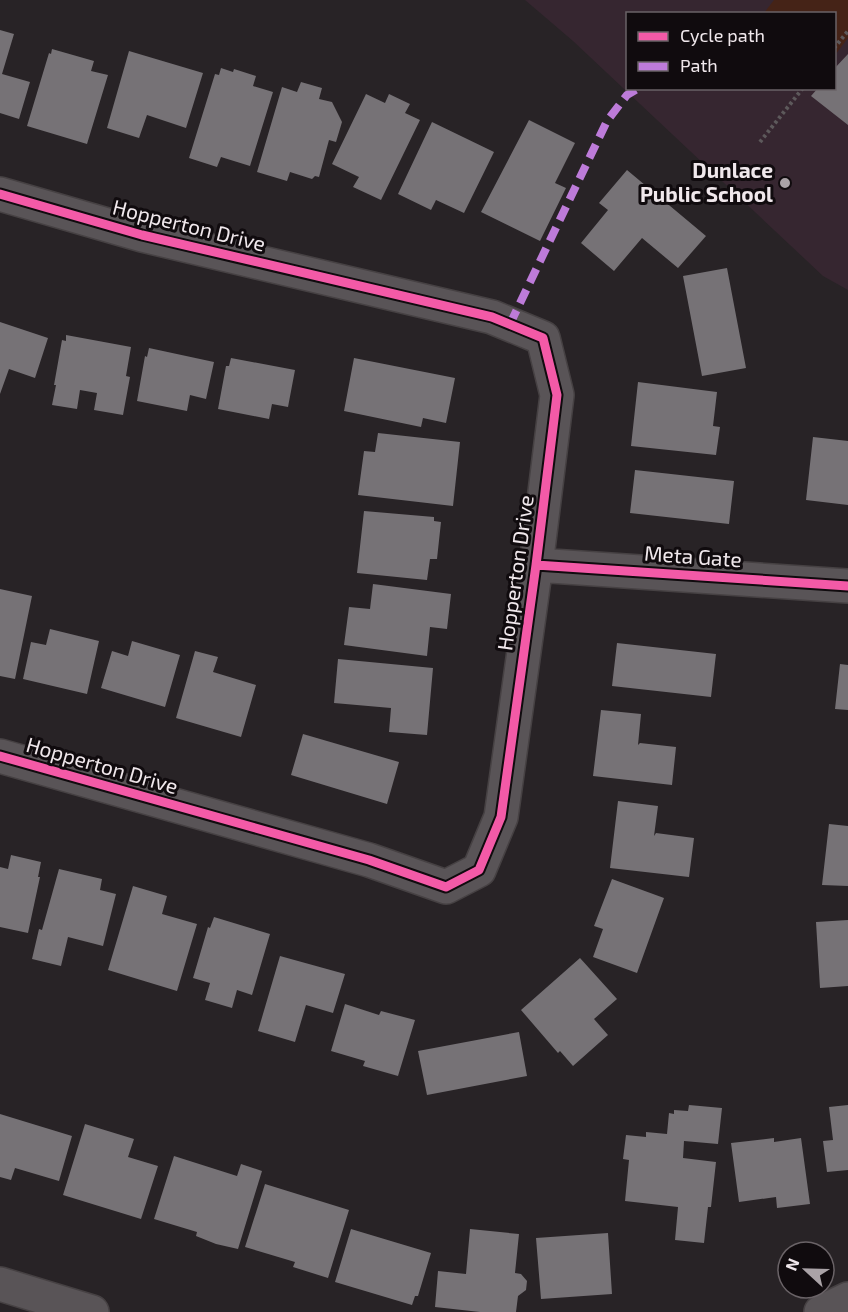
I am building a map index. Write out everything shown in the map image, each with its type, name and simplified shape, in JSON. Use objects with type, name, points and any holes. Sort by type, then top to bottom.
[{"type":"street","name":"Hopperton Drive","points":[[0,194],[142,235],[492,317],[543,338],[557,395],[501,817],[479,870],[446,887],[369,860],[0,756]]},
{"type":"street","name":"Meta Gate","points":[[536,564],[848,586]]},
{"type":"street","points":[[0,1284],[92,1312]]},
{"type":"street","points":[[821,1312],[848,1299]]},
{"type":"path","points":[[836,46],[848,31]]},
{"type":"path","points":[[760,142],[800,90]]},
{"type":"shaded area","name":"Dunlace Public School","points":[[525,0],[848,0],[848,290],[823,276],[573,41]]},
{"type":"shaded area","points":[[774,0],[848,0],[848,38],[836,54],[836,12],[765,12]]},
{"type":"building","points":[[0,30],[14,34],[2,74],[30,82],[19,119],[0,113]]},
{"type":"building","points":[[52,49],[94,61],[91,71],[108,75],[87,144],[27,126]]},
{"type":"building","points":[[129,51],[203,73],[186,128],[147,115],[139,138],[107,128]]},
{"type":"building","points":[[848,54],[848,125],[811,96],[816,90],[836,90],[836,67]]},
{"type":"building","points":[[221,68],[233,72],[234,69],[256,76],[253,86],[273,92],[250,166],[221,157],[217,167],[189,158],[215,74],[219,75]]},
{"type":"building","points":[[301,82],[322,88],[319,99],[332,102],[342,122],[336,142],[329,140],[319,177],[315,176],[312,179],[290,172],[287,181],[257,172],[282,87],[297,92]]},
{"type":"building","points":[[366,94],[385,103],[389,94],[410,104],[405,113],[420,120],[381,200],[353,187],[359,177],[332,164]]},
{"type":"building","points":[[529,120],[575,143],[555,183],[566,188],[540,241],[481,212]]},
{"type":"building","points":[[432,122],[494,152],[464,213],[436,200],[431,210],[398,194]]},
{"type":"building","points":[[627,170],[706,236],[678,268],[642,238],[614,271],[581,243],[608,210],[599,203]]},
{"type":"building","points":[[727,268],[746,368],[702,376],[683,276]]},
{"type":"building","points":[[0,322],[48,338],[35,378],[9,369],[0,394]]},
{"type":"building","points":[[66,335],[131,347],[126,376],[130,377],[123,415],[94,410],[97,393],[80,390],[77,409],[52,405],[62,340],[66,341]]},
{"type":"building","points":[[149,348],[214,362],[206,399],[190,395],[187,411],[137,401],[145,356],[147,357]]},
{"type":"building","points":[[231,358],[295,370],[288,407],[272,404],[269,419],[218,409],[226,366],[229,366]]},
{"type":"building","points":[[354,358],[455,378],[446,423],[423,418],[421,427],[344,411]]},
{"type":"building","points":[[638,382],[717,392],[713,426],[720,427],[716,455],[631,446]]},
{"type":"building","points":[[378,433],[460,442],[453,506],[358,495],[364,451],[375,452]]},
{"type":"building","points":[[813,437],[848,441],[848,505],[806,500]]},
{"type":"building","points":[[635,470],[734,481],[729,524],[630,513]]},
{"type":"building","points":[[364,511],[434,517],[434,521],[441,522],[437,559],[430,559],[427,580],[357,573]]},
{"type":"building","points":[[373,584],[451,594],[447,629],[430,627],[427,656],[344,645],[349,607],[370,609]]},
{"type":"building","points":[[0,589],[32,596],[15,679],[0,676]]},
{"type":"building","points":[[50,629],[99,641],[87,694],[23,679],[31,642],[46,645]]},
{"type":"building","points":[[132,641],[180,655],[165,707],[101,688],[112,651],[128,656]]},
{"type":"building","points":[[617,643],[716,654],[711,697],[612,686]]},
{"type":"building","points":[[195,651],[218,657],[213,672],[256,685],[241,737],[176,718]]},
{"type":"building","points":[[338,659],[433,668],[427,735],[389,732],[391,708],[334,703]]},
{"type":"building","points":[[840,664],[848,665],[848,710],[835,709]]},
{"type":"building","points":[[601,710],[641,714],[638,745],[640,743],[676,747],[672,785],[593,776]]},
{"type":"building","points":[[303,734],[399,762],[387,804],[291,775]]},
{"type":"building","points":[[618,801],[658,806],[654,836],[656,833],[694,838],[689,877],[610,868]]},
{"type":"building","points":[[829,824],[848,826],[848,886],[822,885]]},
{"type":"building","points":[[11,855],[41,862],[28,933],[0,927],[0,867],[8,869]]},
{"type":"building","points":[[59,869],[102,879],[100,890],[116,894],[103,946],[68,937],[61,966],[32,959],[39,929],[42,930]]},
{"type":"building","points":[[612,879],[664,898],[637,973],[593,957],[603,929],[594,926]]},
{"type":"building","points":[[133,886],[167,896],[162,914],[197,924],[177,991],[108,970]]},
{"type":"building","points":[[214,917],[270,934],[252,995],[237,990],[232,1008],[205,1000],[210,983],[193,978],[208,927],[210,928]]},
{"type":"building","points":[[848,920],[848,986],[820,988],[816,922]]},
{"type":"building","points":[[280,956],[345,974],[333,1013],[306,1005],[295,1042],[258,1031]]},
{"type":"building","points":[[580,958],[617,999],[594,1019],[608,1035],[573,1066],[560,1051],[558,1053],[521,1010]]},
{"type":"building","points":[[345,1004],[379,1015],[381,1011],[415,1020],[398,1076],[363,1066],[365,1061],[331,1051]]},
{"type":"building","points":[[519,1032],[527,1076],[427,1095],[418,1051]]},
{"type":"building","points":[[689,1105],[722,1108],[718,1144],[684,1141],[683,1158],[716,1162],[704,1243],[675,1240],[678,1207],[625,1201],[629,1160],[623,1159],[626,1135],[646,1137],[646,1132],[667,1134],[669,1113],[674,1114],[674,1110],[688,1111]]},
{"type":"building","points":[[848,1105],[848,1170],[827,1172],[823,1141],[833,1140],[829,1107]]},
{"type":"building","points":[[0,1114],[72,1136],[59,1181],[15,1168],[11,1180],[0,1177]]},
{"type":"building","points":[[85,1124],[134,1139],[128,1157],[158,1166],[141,1219],[63,1195]]},
{"type":"building","points":[[774,1138],[774,1142],[801,1138],[810,1204],[777,1208],[776,1197],[739,1202],[731,1143]]},
{"type":"building","points":[[174,1156],[237,1176],[241,1164],[262,1171],[238,1249],[216,1244],[196,1236],[197,1232],[154,1219]]},
{"type":"building","points":[[265,1184],[349,1210],[328,1278],[293,1267],[295,1262],[245,1247]]},
{"type":"building","points":[[351,1229],[431,1253],[418,1296],[415,1296],[412,1305],[335,1282]]},
{"type":"building","points":[[470,1229],[519,1234],[515,1273],[521,1274],[527,1281],[526,1290],[518,1296],[516,1312],[480,1312],[435,1307],[438,1271],[466,1274]]},
{"type":"building","points":[[608,1233],[612,1294],[541,1299],[536,1238]]},
{"type":"marked path","points":[[510,324],[607,121],[627,95],[636,90]]},
{"type":"cycle path","points":[[0,194],[142,235],[492,317],[543,338],[557,395],[501,817],[479,870],[446,887],[369,860],[0,756]]},
{"type":"cycle path","points":[[536,565],[848,586]]},
{"type":"place","name":"Dunlace Public School","points":[[785,183]]}]
